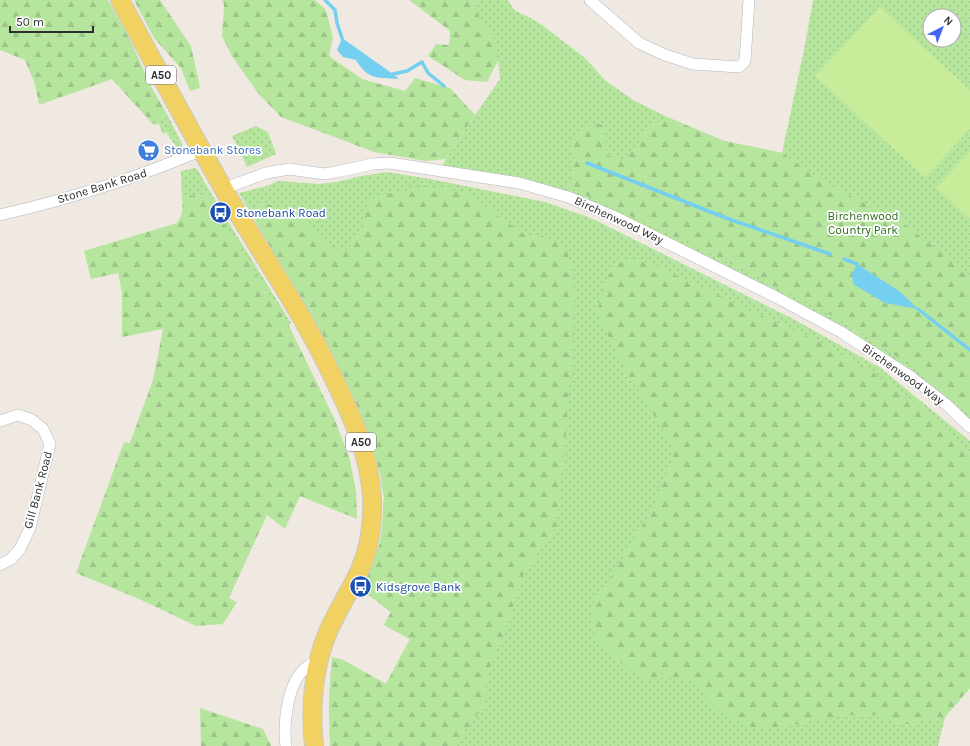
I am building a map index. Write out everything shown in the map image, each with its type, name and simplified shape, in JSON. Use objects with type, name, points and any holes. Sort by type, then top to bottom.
[{"type":"main road","name":"A50","points":[[120,0],[223,189],[312,336],[343,398],[361,441],[370,476],[372,528],[360,570],[327,633],[319,660],[313,708],[314,746]]},
{"type":"street","points":[[590,0],[639,43],[665,55],[694,64],[739,67],[745,61],[749,0]]},
{"type":"street","name":"Stone Bank Road","points":[[0,215],[102,187],[164,167],[202,150]]},
{"type":"street","name":"Birchenwood Way","points":[[223,189],[266,173],[289,169],[324,174],[373,164],[390,163],[519,183],[568,197],[675,246],[841,332],[911,377],[948,406],[970,427]]},
{"type":"street","name":"Gill Bank Road","points":[[0,421],[18,415],[32,420],[43,429],[50,444],[30,528],[20,549],[11,560],[0,565]]},
{"type":"street","points":[[286,746],[286,709],[293,688],[304,669],[319,660]]},
{"type":"green space","points":[[0,0],[108,0],[130,40],[152,88],[168,116],[150,121],[112,79],[39,105],[35,84],[25,60],[0,50]]},
{"type":"green space","points":[[134,0],[160,0],[191,46],[200,88],[190,91],[181,68],[154,38]]},
{"type":"green space","points":[[222,0],[315,0],[326,10],[333,38],[329,56],[362,79],[405,91],[415,78],[450,88],[475,115],[446,159],[426,161],[374,152],[281,117],[258,93],[232,56],[222,36],[224,5]]},
{"type":"green space","points":[[409,0],[476,0],[479,17],[496,42],[499,59],[487,82],[465,80],[428,56],[436,44],[449,45],[450,31]]},
{"type":"green space","name":"Birchenwood Country Park","points":[[476,0],[508,0],[514,10],[538,22],[585,58],[606,81],[633,100],[667,117],[724,141],[782,153],[813,0],[970,0],[970,427],[859,343],[564,196],[439,170],[500,79],[496,42],[479,18]]},
{"type":"green space","points":[[880,7],[922,46],[922,48],[924,48],[970,90],[970,129],[925,178],[815,76]]},
{"type":"green space","points":[[168,116],[182,144],[182,148],[179,151],[166,132],[163,134],[159,124],[153,125],[150,121]]},
{"type":"green space","points":[[667,117],[724,141],[782,153],[826,183],[902,222],[970,275],[970,416],[912,367],[866,336],[817,307],[724,260],[568,187],[575,167],[571,145],[580,131],[594,123],[603,125],[607,155],[624,161],[650,126]]},
{"type":"green space","points":[[256,126],[268,132],[276,154],[247,167],[232,136]]},
{"type":"green space","points":[[970,151],[970,219],[936,188]]},
{"type":"green space","points":[[195,168],[291,323],[289,326],[206,196],[182,196],[181,171]]},
{"type":"green space","points":[[387,172],[545,202],[591,218],[795,320],[879,367],[970,441],[970,688],[945,717],[938,746],[330,746],[329,699],[332,657],[343,660],[386,684],[410,639],[384,625],[391,612],[361,589],[380,543],[384,497],[381,477],[369,436],[345,379],[239,193],[267,186],[278,181],[319,184]]},
{"type":"green space","points":[[426,186],[457,190],[473,196],[502,219],[529,237],[538,235],[553,239],[567,249],[575,284],[572,355],[565,445],[556,528],[524,573],[506,628],[488,670],[485,704],[454,746],[330,746],[329,699],[332,657],[343,660],[386,684],[410,639],[384,625],[391,612],[361,589],[380,543],[384,497],[381,477],[369,436],[345,379],[255,221],[256,212],[263,203],[289,210],[343,254],[362,231],[367,204],[376,196]]},
{"type":"green space","points":[[182,196],[206,196],[210,201],[289,326],[334,418],[350,460],[356,492],[357,519],[300,496],[285,529],[267,515],[229,598],[237,602],[223,624],[196,626],[139,599],[76,573],[124,442],[130,443],[153,380],[163,329],[122,337],[122,293],[118,273],[91,279],[84,251],[177,223],[182,210]]},
{"type":"green space","points":[[637,259],[654,265],[821,343],[877,375],[913,401],[970,453],[970,688],[945,717],[923,720],[910,724],[895,724],[880,715],[851,715],[757,729],[727,718],[708,701],[698,686],[685,679],[671,677],[644,680],[622,664],[596,639],[591,621],[592,605],[610,579],[655,506],[672,460],[673,447],[625,369],[602,324],[597,310],[609,274],[621,261]]},
{"type":"green space","points":[[200,708],[263,729],[271,746],[201,746]]},
{"type":"water","points":[[342,38],[399,79],[374,77],[365,72],[356,60],[343,57],[337,50]]},
{"type":"water","points":[[857,264],[899,291],[918,309],[885,303],[853,284],[852,274]]},
{"type":"waterway","points":[[325,0],[335,10],[337,23],[342,38]]},
{"type":"waterway","points":[[393,74],[407,71],[422,62],[428,73],[444,86]]},
{"type":"waterway","points":[[587,163],[726,218],[830,254]]},
{"type":"waterway","points":[[844,259],[857,264]]},
{"type":"waterway","points":[[918,309],[970,350]]},
{"type":"place","name":"Stonebank Stores","points":[[148,150]]},
{"type":"place","name":"Stonebank Road","points":[[220,213]]},
{"type":"place","name":"Kidsgrove Bank","points":[[361,587]]}]
